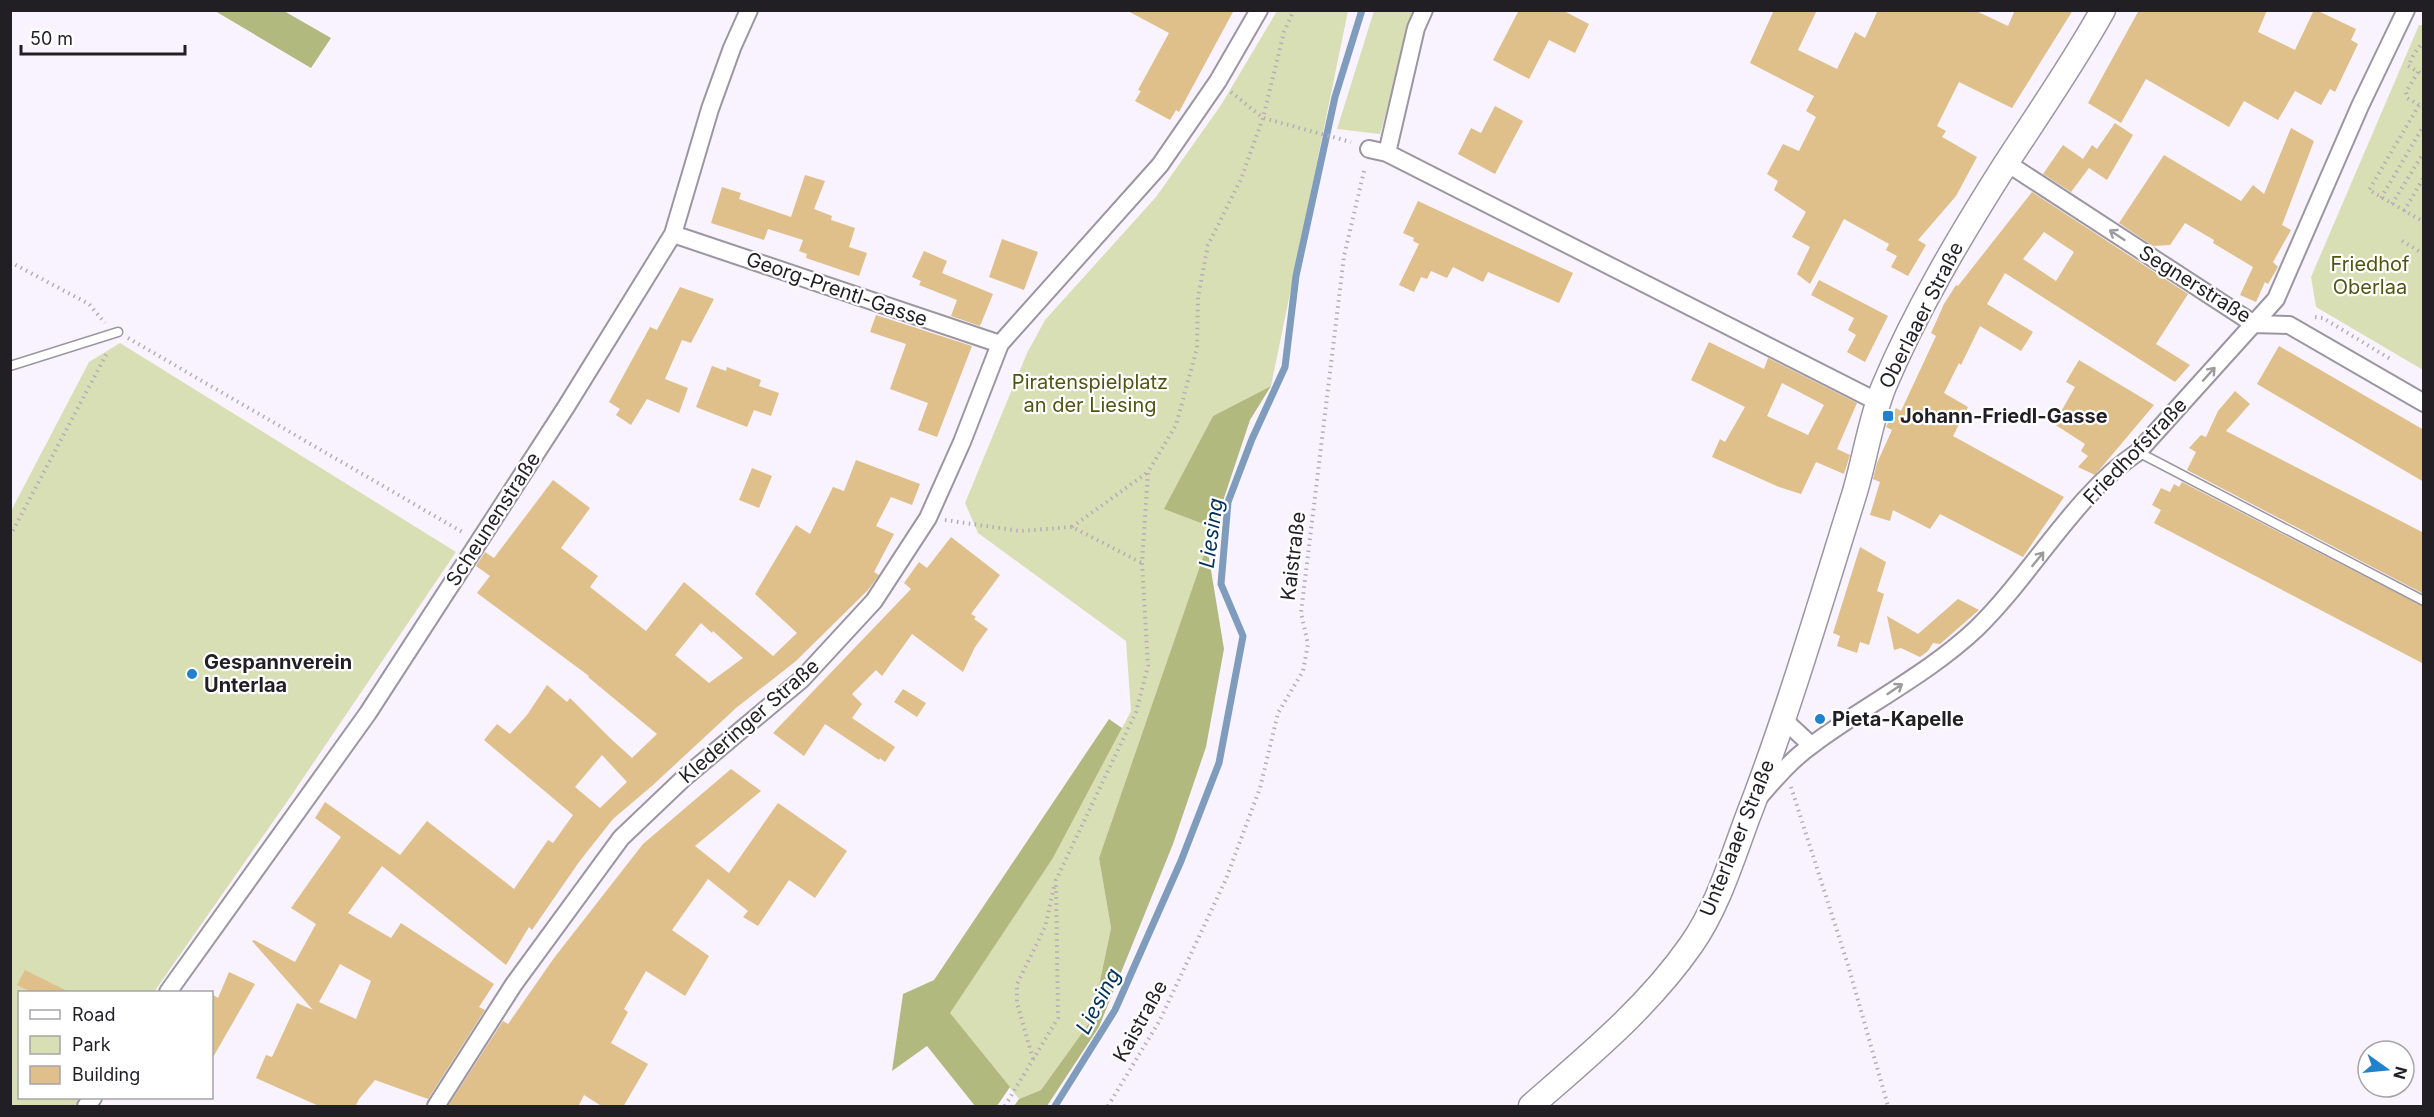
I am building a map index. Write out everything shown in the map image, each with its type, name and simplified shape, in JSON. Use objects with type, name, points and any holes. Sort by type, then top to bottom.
[{"type":"main road","name":"Oberlaaer Straße","points":[[1783,718],[1855,490],[1878,402],[1930,288],[2007,163],[2066,75],[2103,10]]},
{"type":"main road","name":"Unterlaaer Straße","points":[[1531,1107],[1619,1028],[1669,974],[1692,943],[1725,878],[1783,718]]},
{"type":"street","name":"Scheunenstraße","points":[[169,991],[368,713],[566,407],[673,234],[710,109],[732,48],[749,10]]},
{"type":"street","name":"Klederinger Straße","points":[[436,1107],[514,984],[621,838],[685,777],[802,679],[874,601],[928,518],[962,442],[1000,344],[1160,165],[1218,81],[1259,10]]},
{"type":"street","points":[[1387,153],[1416,28],[1424,10]]},
{"type":"street","name":"Friedhofstraße","points":[[1753,805],[1784,769],[1811,745],[1927,668],[1969,635],[2010,592],[2073,514],[2121,463],[2138,452],[2267,310],[2281,290],[2360,106],[2406,10]]},
{"type":"street","points":[[1363,147],[1387,153],[1878,402]]},
{"type":"street","name":"Segnerstraße","points":[[2007,163],[2254,324],[2289,325],[2424,403]]},
{"type":"street","name":"Georg-Prentl-Gasse","points":[[673,234],[1000,344]]},
{"type":"street","points":[[1783,718],[1811,745]]},
{"type":"lane","points":[[10,366],[118,332]]},
{"type":"lane","points":[[2138,452],[2424,601]]},
{"type":"path","points":[[928,518],[1020,531],[1072,527],[1148,472],[1176,425],[1197,348],[1198,297],[1208,244],[1241,179],[1263,118],[1284,32],[1294,10]]},
{"type":"path","points":[[2424,40],[2408,66],[2424,75]]},
{"type":"path","points":[[2418,72],[2406,92],[2407,98],[2421,106],[2369,190],[2423,221]]},
{"type":"path","points":[[1218,81],[1263,118],[1363,147]]},
{"type":"path","points":[[2381,198],[2424,124]]},
{"type":"path","name":"Kaistraße","points":[[1108,1107],[1160,1020],[1226,879],[1260,788],[1278,713],[1303,671],[1308,644],[1301,613],[1344,256],[1363,147]]},
{"type":"path","points":[[2392,204],[2424,152]]},
{"type":"path","points":[[2404,211],[2424,177]]},
{"type":"path","points":[[2402,241],[2424,254]]},
{"type":"path","points":[[10,262],[89,304],[107,326],[478,541]]},
{"type":"path","points":[[2306,316],[2323,318],[2393,361]]},
{"type":"path","points":[[10,536],[118,332]]},
{"type":"path","points":[[1033,1059],[1017,1004],[1017,984],[1045,927],[1056,880],[1136,712],[1148,666],[1142,563],[1148,472]]},
{"type":"path","points":[[1072,527],[1142,563]]},
{"type":"path","points":[[1784,769],[1851,976],[1888,1107]]},
{"type":"path","points":[[1005,1107],[1058,1018],[1056,880]]},
{"type":"green space","points":[[215,11],[284,11],[331,38],[311,68]]},
{"type":"green space","name":"Piratenspielplatz an der Liesing","points":[[1277,11],[1348,11],[1271,386],[1213,416],[1165,509],[1214,528],[1099,858],[1111,928],[1092,1019],[1041,1090],[1019,1099],[949,1013],[1053,858],[1131,711],[1126,641],[978,533],[965,503],[1027,353],[1045,320],[1156,197],[1221,105]]},
{"type":"green space","points":[[1374,11],[1415,11],[1380,134],[1337,129]]},
{"type":"green space","name":"Friedhof Oberlaa","points":[[2419,25],[2423,25],[2423,370],[2316,307],[2311,277]]},
{"type":"green space","name":"Gespannverein Unterlaa","points":[[120,343],[456,552],[291,796],[155,991],[18,991],[18,1099],[79,1099],[74,1106],[11,1106],[11,511],[89,362]]},
{"type":"green space","points":[[1271,386],[1250,420],[1214,528],[1164,509],[1213,416]]},
{"type":"green space","points":[[1207,546],[1224,649],[1206,747],[1173,844],[1099,1027],[1047,1106],[1014,1106],[1019,1099],[1041,1090],[1092,1019],[1111,928],[1099,858]]},
{"type":"green space","points":[[1109,719],[1122,728],[1053,858],[950,1013],[1010,1087],[997,1106],[975,1106],[927,1046],[892,1071],[903,994],[934,980]]},
{"type":"building","points":[[1126,10],[1234,10],[1179,112],[1176,110],[1170,120],[1135,101],[1141,91],[1138,90],[1169,33]]},
{"type":"building","points":[[1519,10],[1562,10],[1589,24],[1575,53],[1549,40],[1529,79],[1493,60]]},
{"type":"building","points":[[1774,10],[1817,10],[1798,50],[1837,69],[1855,32],[1865,38],[1878,10],[1974,10],[2008,26],[2015,10],[2073,10],[2012,108],[1959,82],[1937,126],[1946,131],[1942,137],[1977,157],[1956,196],[1918,240],[1926,245],[1908,276],[1891,267],[1897,256],[1886,250],[1889,244],[1844,219],[1810,284],[1797,274],[1810,247],[1792,237],[1806,212],[1774,190],[1778,181],[1767,174],[1783,144],[1799,151],[1816,117],[1806,111],[1814,96],[1750,63]]},
{"type":"building","points":[[2139,10],[2267,10],[2258,32],[2295,50],[2316,10],[2356,29],[2351,40],[2358,44],[2335,92],[2330,89],[2321,105],[2295,91],[2278,120],[2244,101],[2229,127],[2146,79],[2121,123],[2088,103]]},
{"type":"building","points":[[1495,106],[1523,121],[1495,174],[1458,154],[1471,128],[1481,133]]},
{"type":"building","points":[[2115,123],[2133,135],[2107,180],[2089,168],[2071,192],[2043,174],[2063,145],[2083,159],[2092,145],[2097,149]]},
{"type":"building","points":[[2291,128],[2314,141],[2282,225],[2291,230],[2273,262],[2278,267],[2268,284],[2265,282],[2256,302],[2240,295],[2253,267],[2185,223],[2170,245],[2153,246],[2119,223],[2164,155],[2241,201],[2253,185],[2264,194]]},
{"type":"building","points":[[805,175],[825,181],[814,209],[832,216],[831,220],[855,228],[849,247],[867,253],[859,276],[806,258],[807,254],[799,251],[803,240],[768,229],[764,240],[711,223],[722,187],[741,193],[739,199],[791,217]]},
{"type":"building","points":[[2032,192],[2188,294],[2156,344],[2190,365],[2175,382],[2005,273],[1987,304],[2033,332],[2021,351],[1980,326],[1944,393],[1968,407],[1953,436],[2064,497],[2023,557],[1940,514],[1930,529],[1893,510],[1890,521],[1870,515],[1880,482],[1873,479],[1877,463],[1892,430],[1886,427],[1896,408],[1901,411],[1936,336],[1931,333],[1944,304],[1956,285],[1958,286]],"holes":[[[2044,232],[2074,252],[2056,281],[2023,259]]]},
{"type":"building","points":[[1418,201],[1573,273],[1559,303],[1488,272],[1483,282],[1453,267],[1447,278],[1431,271],[1427,279],[1421,277],[1414,292],[1399,285],[1419,244],[1413,241],[1414,238],[1403,233]]},
{"type":"building","points":[[1002,239],[1038,252],[1024,290],[989,277]]},
{"type":"building","points":[[924,251],[947,261],[942,273],[993,294],[980,326],[951,316],[957,300],[919,285],[921,281],[912,277]]},
{"type":"building","points":[[1819,280],[1888,316],[1865,362],[1847,352],[1856,335],[1848,330],[1854,318],[1811,295]]},
{"type":"building","points":[[680,287],[714,299],[691,343],[682,340],[665,379],[688,388],[679,413],[647,399],[631,425],[616,415],[620,409],[609,402],[650,327],[657,330]]},
{"type":"building","points":[[876,315],[972,346],[937,437],[918,430],[928,403],[890,389],[906,344],[870,332]]},
{"type":"building","points":[[1709,342],[1764,369],[1768,358],[1857,403],[1837,449],[1850,455],[1844,474],[1816,462],[1801,494],[1779,487],[1712,457],[1720,439],[1725,442],[1745,407],[1691,380]],"holes":[[[1782,383],[1824,405],[1808,435],[1767,416]]]},
{"type":"building","points":[[2279,346],[2424,430],[2424,482],[2257,384]]},
{"type":"building","points":[[2079,360],[2154,405],[2095,475],[2078,467],[2088,456],[2081,451],[2085,444],[2054,424],[2075,387],[2066,382]]},
{"type":"building","points":[[712,366],[726,371],[727,367],[761,380],[759,386],[779,393],[771,416],[754,410],[747,427],[696,407]]},
{"type":"building","points":[[2235,391],[2250,404],[2226,431],[2424,533],[2424,594],[2187,470],[2196,452],[2189,448],[2201,435],[2206,437],[2218,411]]},
{"type":"building","points":[[856,460],[920,484],[912,505],[891,497],[876,526],[894,534],[874,572],[879,575],[868,590],[796,661],[736,708],[613,819],[579,862],[532,930],[529,927],[506,965],[382,866],[348,913],[391,938],[401,923],[494,984],[479,1007],[485,1010],[428,1099],[375,1080],[355,1107],[321,1107],[256,1078],[266,1055],[272,1057],[297,1003],[313,1010],[252,941],[295,962],[316,924],[291,908],[341,837],[315,818],[325,802],[400,855],[427,821],[514,889],[548,840],[553,843],[573,815],[484,740],[497,724],[510,734],[527,715],[547,685],[567,702],[570,698],[632,758],[657,734],[589,676],[477,593],[490,576],[476,566],[485,552],[494,558],[553,480],[590,508],[561,548],[598,576],[590,587],[646,631],[684,582],[773,656],[797,633],[755,594],[796,525],[810,534],[833,487],[844,491]],"holes":[[[701,623],[743,658],[709,683],[675,655]],[[602,755],[627,782],[600,808],[575,787]],[[340,964],[371,981],[356,1019],[319,1002]]]},
{"type":"building","points":[[752,468],[772,476],[759,508],[739,500]]},
{"type":"building","points":[[2182,482],[2424,607],[2424,664],[2154,523],[2161,510],[2152,505],[2161,488],[2170,492],[2174,484],[2179,487]]},
{"type":"building","points":[[951,537],[1000,575],[971,614],[988,629],[975,647],[963,672],[912,634],[882,676],[876,670],[852,694],[862,704],[852,718],[895,747],[885,762],[825,724],[804,756],[773,733],[911,589],[904,583],[919,562],[927,568]]},
{"type":"building","points":[[1860,547],[1886,562],[1877,591],[1884,594],[1869,645],[1860,642],[1857,653],[1837,646],[1840,636],[1833,633]]},
{"type":"building","points":[[1958,599],[1979,610],[1940,644],[1933,643],[1920,657],[1901,648],[1894,650],[1887,616],[1918,634]]},
{"type":"building","points":[[903,689],[926,703],[917,717],[894,702]]},
{"type":"building","points":[[731,769],[761,791],[695,846],[729,873],[778,803],[847,851],[815,898],[789,880],[758,926],[743,917],[748,911],[708,879],[672,930],[709,956],[685,996],[646,971],[624,1009],[628,1012],[611,1043],[648,1064],[623,1107],[603,1107],[584,1095],[578,1107],[448,1106],[503,1021],[508,1024],[554,958],[643,844]]},
{"type":"building","points":[[25,970],[67,991],[29,991],[17,985]]},
{"type":"building","points":[[229,972],[255,984],[213,1057],[213,995],[218,998]]},
{"type":"waterway","name":"Liesing","points":[[1055,1106],[1115,1010],[1181,861],[1219,763],[1243,636],[1221,584],[1228,502],[1252,439],[1285,367],[1296,276],[1335,97],[1362,10]]},
{"type":"place","name":"Johann-Friedl-Gasse","points":[[1888,416]]},
{"type":"place","name":"Gespannverein Unterlaa","points":[[192,674]]},
{"type":"place","name":"Pieta-Kapelle","points":[[1820,719]]}]
